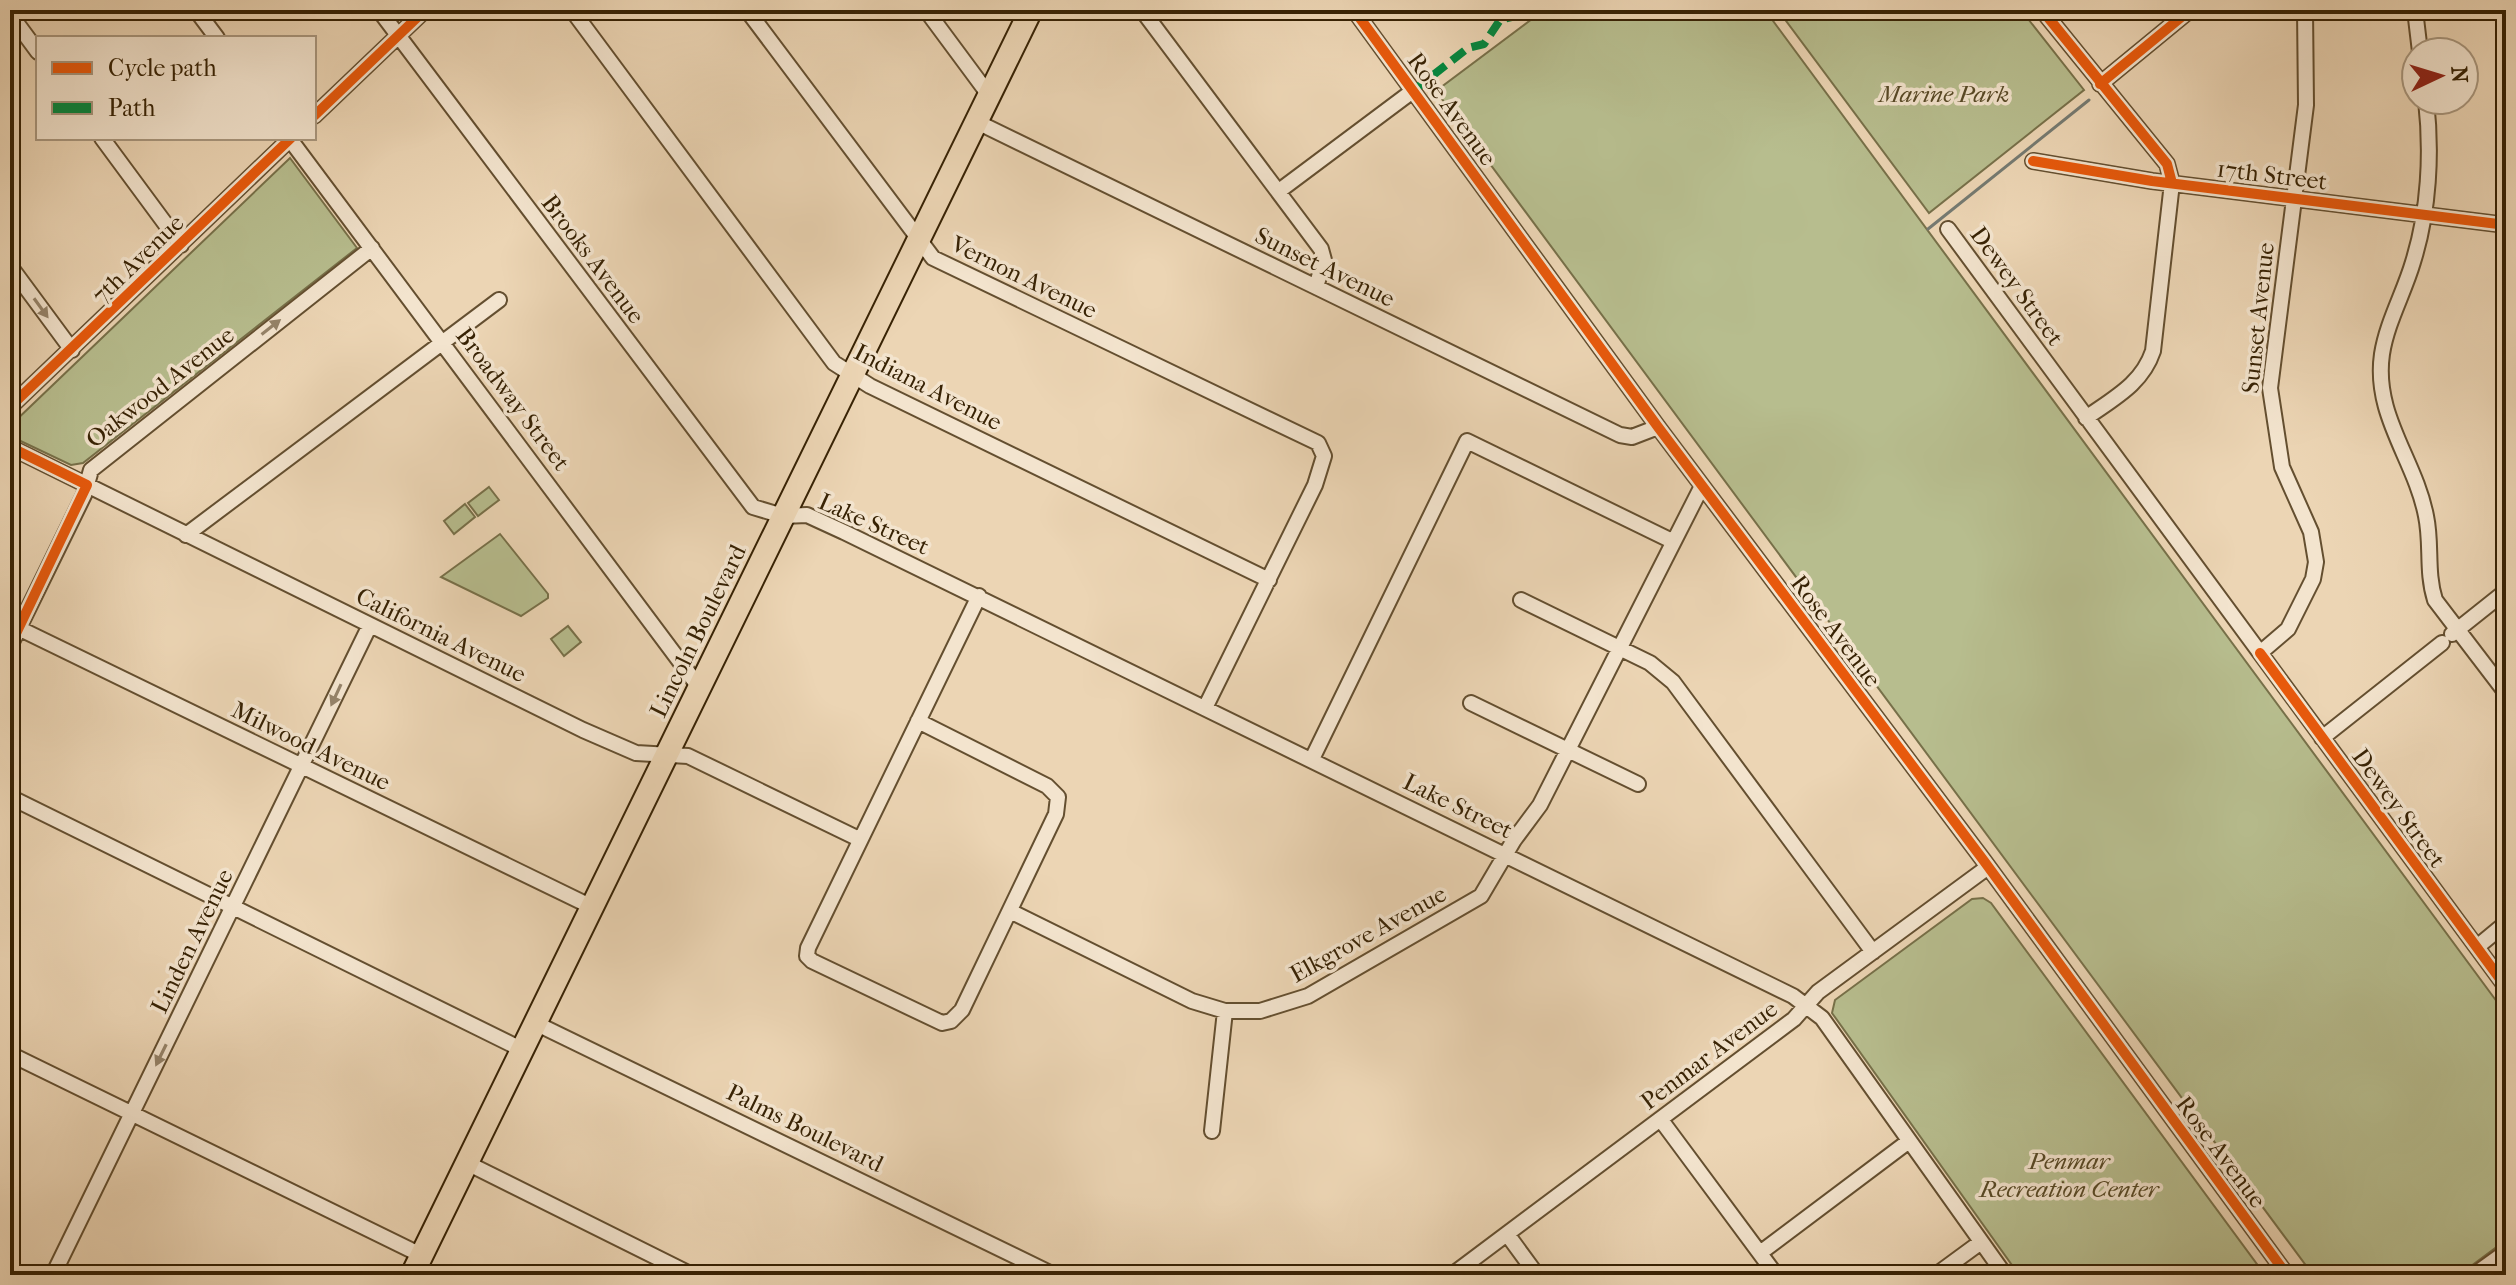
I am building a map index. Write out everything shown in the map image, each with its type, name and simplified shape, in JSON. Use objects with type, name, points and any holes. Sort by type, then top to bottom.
[{"type":"highway","name":"Lincoln Boulevard","points":[[417,1269],[521,1049],[1031,10]]},
{"type":"street","points":[[196,10],[216,36]]},
{"type":"street","name":"Brooks Avenue","points":[[379,10],[753,507],[783,516]]},
{"type":"street","points":[[316,114],[425,10]]},
{"type":"street","name":"Indiana Avenue","points":[[572,10],[834,363],[853,377],[1269,580]]},
{"type":"street","name":"Vernon Avenue","points":[[747,10],[933,258],[1318,443],[1324,456],[1315,485],[1269,580]]},
{"type":"street","points":[[926,10],[989,95]]},
{"type":"street","points":[[1142,10],[1321,249],[1324,260],[1316,287]]},
{"type":"street","name":"Rose Avenue","points":[[1354,10],[1658,427],[1988,867],[2287,1275]]},
{"type":"street","points":[[2042,10],[2167,164],[2172,183],[2153,351],[2137,381],[2086,418]]},
{"type":"street","points":[[2100,84],[2190,10]]},
{"type":"street","name":"Sunset Avenue","points":[[2260,653],[2288,629],[2313,579],[2316,562],[2311,532],[2282,467],[2272,415],[2273,357],[2308,71],[2305,10]]},
{"type":"street","points":[[2415,10],[2418,36]]},
{"type":"street","points":[[10,14],[36,49]]},
{"type":"street","points":[[1279,191],[1414,90]]},
{"type":"street","points":[[2427,116],[2430,155],[2415,257],[2385,338],[2380,371],[2389,420],[2424,505],[2432,591],[2450,636],[2506,693]]},
{"type":"street","name":"Sunset Avenue","points":[[975,121],[1620,435],[1632,437],[1658,427]]},
{"type":"street","points":[[103,140],[181,245]]},
{"type":"street","name":"7th Avenue","points":[[10,407],[288,140]]},
{"type":"street","name":"Broadway Street","points":[[291,140],[699,687]]},
{"type":"street","name":"17th Street","points":[[2033,161],[2172,183],[2506,225]]},
{"type":"street","name":"Dewey Street","points":[[1948,229],[2506,987]]},
{"type":"street","name":"Oakwood Avenue","points":[[10,646],[14,626],[87,485],[91,470],[372,248]]},
{"type":"street","points":[[10,266],[72,350]]},
{"type":"street","points":[[186,535],[499,300]]},
{"type":"street","points":[[1312,759],[1467,441],[1672,541]]},
{"type":"street","name":"California Avenue","points":[[10,447],[606,740],[636,753],[689,756],[859,839]]},
{"type":"street","name":"Elkgrove Avenue","points":[[1010,911],[1192,1001],[1225,1011],[1260,1011],[1290,1003],[1329,984],[1481,896],[1540,805],[1702,486]]},
{"type":"street","name":"Lake Street","points":[[783,516],[807,515],[979,596],[1807,1004],[1822,1018],[2005,1275]]},
{"type":"street","points":[[1206,706],[1269,580]]},
{"type":"street","points":[[2322,738],[2506,591]]},
{"type":"street","points":[[918,721],[1047,786],[1058,797],[1056,814],[1010,911],[962,1010],[951,1021],[933,1021],[807,956],[859,839],[979,596]]},
{"type":"street","points":[[1521,600],[1650,663],[1673,682],[1873,952]]},
{"type":"street","name":"Linden Avenue","points":[[53,1275],[370,625]]},
{"type":"street","name":"Milwood Avenue","points":[[14,626],[592,907]]},
{"type":"street","points":[[1471,703],[1638,784]]},
{"type":"street","points":[[10,797],[521,1049]]},
{"type":"street","name":"Penmar Avenue","points":[[1452,1275],[1794,1019],[1807,1004],[1873,952],[1988,867]]},
{"type":"street","points":[[2477,947],[2506,923]]},
{"type":"street","points":[[1212,1131],[1225,1011]]},
{"type":"street","name":"Palms Boulevard","points":[[535,1023],[1054,1275]]},
{"type":"street","points":[[10,1054],[132,1114],[417,1269]]},
{"type":"street","points":[[1661,1120],[1776,1275]]},
{"type":"street","points":[[1760,1253],[1909,1141]]},
{"type":"street","points":[[467,1163],[692,1275]]},
{"type":"street","points":[[1507,1234],[1537,1275]]},
{"type":"street","points":[[1936,1275],[1981,1242]]},
{"type":"street","points":[[2474,1275],[2506,1252]]},
{"type":"green space","points":[[1544,10],[1765,10],[2506,1014],[2506,1240],[2459,1275],[2313,1275],[1436,91]]},
{"type":"green space","name":"Marine Park","points":[[1778,10],[2021,10],[2084,90],[1929,213]]},
{"type":"green space","points":[[290,158],[357,248],[83,463],[71,465],[10,436],[10,426]]},
{"type":"green space","points":[[489,487],[499,500],[478,516],[468,503]]},
{"type":"green space","points":[[465,504],[475,517],[454,534],[444,521]]},
{"type":"green space","points":[[500,534],[548,594],[548,598],[521,616],[441,577]]},
{"type":"green space","points":[[568,626],[581,642],[564,656],[551,639]]},
{"type":"green space","name":"Penmar Recreation Center","points":[[1983,898],[1991,903],[2265,1275],[2019,1275],[1832,1013],[1835,1000],[1972,899]]},
{"type":"waterway","points":[[1928,229],[2089,100]]},
{"type":"marked path","points":[[1414,90],[1468,48],[1484,44],[1500,20],[1520,15],[1526,10]]},
{"type":"cycle path","points":[[316,114],[425,10]]},
{"type":"cycle path","points":[[1354,10],[1658,427],[1984,861],[2287,1275]]},
{"type":"cycle path","points":[[2042,10],[2167,164],[2172,183]]},
{"type":"cycle path","points":[[2100,84],[2190,10]]},
{"type":"cycle path","points":[[10,407],[289,140]]},
{"type":"cycle path","points":[[2033,161],[2152,181],[2506,225]]},
{"type":"cycle path","points":[[10,447],[87,485],[10,646]]},
{"type":"cycle path","points":[[2260,653],[2506,987]]}]
